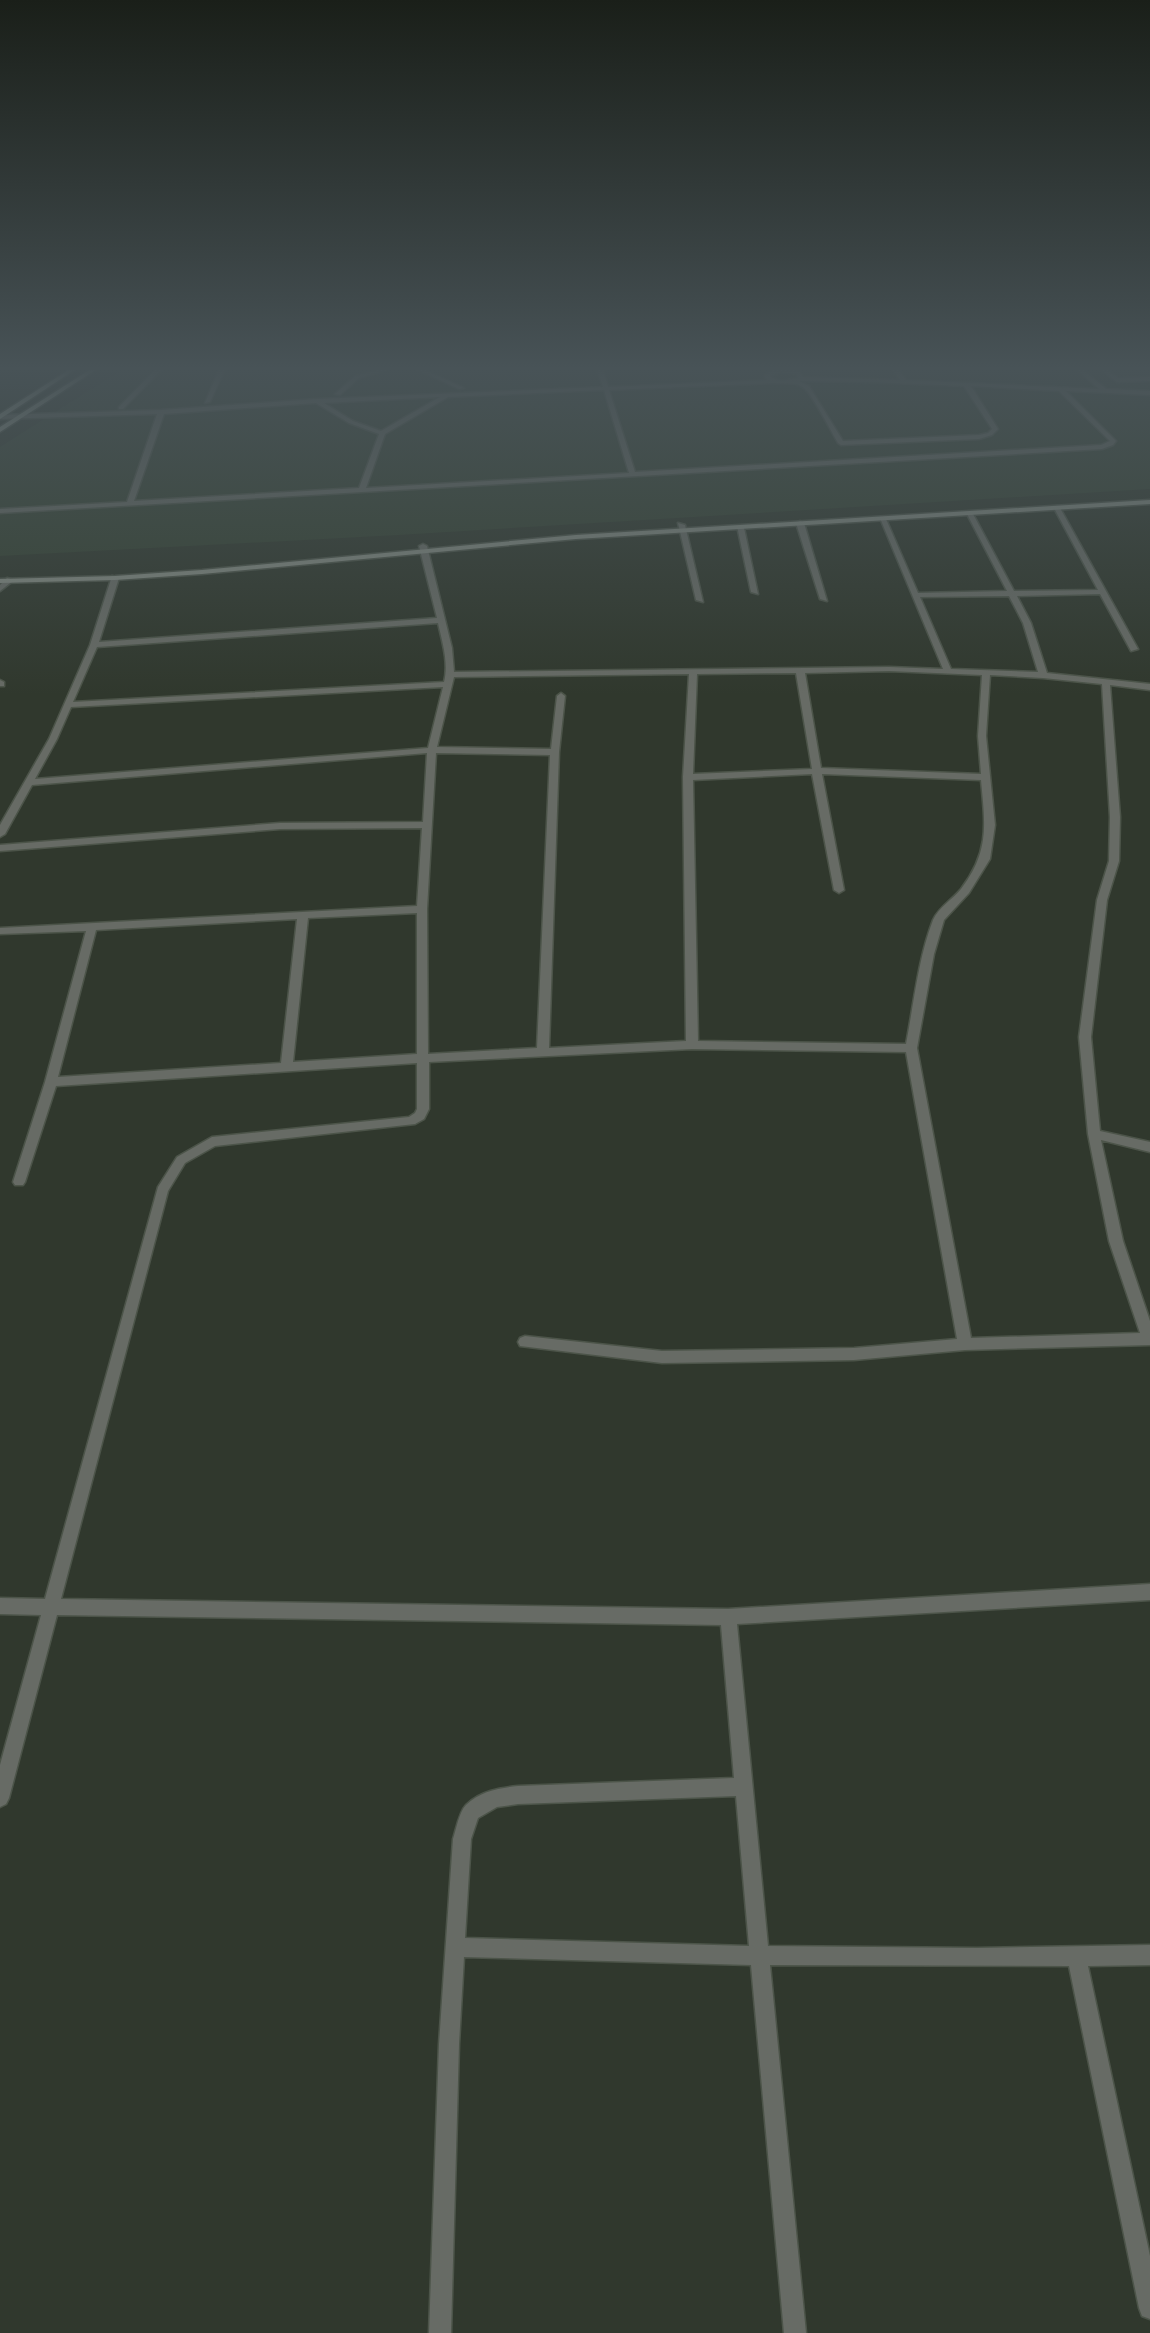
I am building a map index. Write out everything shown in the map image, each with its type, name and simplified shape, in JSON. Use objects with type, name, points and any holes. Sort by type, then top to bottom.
[{"type":"street","points":[[130,503],[138,478]]},
{"type":"street","points":[[362,489],[366,478]]},
{"type":"street","points":[[0,511],[550,478]]},
{"type":"street","points":[[0,574],[214,565],[889,512],[1008,510],[1150,502]]},
{"type":"street","points":[[1057,508],[1134,649]]},
{"type":"street","points":[[682,528],[740,528],[1008,510]]},
{"type":"street","points":[[970,514],[1027,623],[1044,675]]},
{"type":"street","points":[[882,519],[948,671]]},
{"type":"street","points":[[800,523],[824,599]]},
{"type":"street","points":[[682,528],[700,600]]},
{"type":"street","points":[[740,528],[755,592]]},
{"type":"street","points":[[0,581],[115,578],[300,564],[424,549]]},
{"type":"street","points":[[0,1798],[162,1190],[181,1160],[212,1142],[411,1121],[420,1116],[423,1109],[422,909],[427,825],[432,750],[449,679],[448,648],[424,549]]},
{"type":"street","points":[[0,834],[53,739],[94,645],[115,578]]},
{"type":"street","points":[[0,589],[10,580]]},
{"type":"street","points":[[916,595],[1104,592]]},
{"type":"street","points":[[94,645],[441,620]]},
{"type":"street","points":[[68,705],[449,679],[800,670],[889,669],[1044,675],[1150,687]]},
{"type":"street","points":[[800,670],[816,771],[839,890]]},
{"type":"street","points":[[692,673],[688,776],[692,1045]]},
{"type":"street","points":[[965,1344],[911,1048],[929,954],[939,919],[964,891],[985,859],[990,825],[982,736],[986,674]]},
{"type":"street","points":[[525,1342],[662,1357],[854,1354],[965,1344],[1149,1339],[1116,1240],[1094,1134],[1085,1037],[1102,900],[1114,861],[1116,817],[1106,682]]},
{"type":"street","points":[[543,1052],[560,696]]},
{"type":"street","points":[[30,782],[432,750],[556,752]]},
{"type":"street","points":[[688,776],[816,771],[985,777]]},
{"type":"street","points":[[0,848],[280,826],[427,825]]},
{"type":"street","points":[[0,931],[422,909]]},
{"type":"street","points":[[287,1065],[304,916]]},
{"type":"street","points":[[20,1182],[51,1082],[92,927]]},
{"type":"street","points":[[51,1082],[287,1065],[692,1045],[911,1048]]},
{"type":"street","points":[[1094,1134],[1150,1147]]},
{"type":"street","points":[[0,1606],[728,1617],[1150,1592]]},
{"type":"street","points":[[728,1617],[794,2333]]},
{"type":"street","points":[[440,2333],[449,2044],[462,1839],[471,1812],[494,1798],[518,1795],[743,1787]]},
{"type":"street","points":[[455,1947],[759,1956],[1077,1957],[1150,1955]]},
{"type":"street","points":[[1077,1957],[1150,2308]]},
{"type":"shaded area","points":[[0,478],[1150,478],[1150,489],[399,535],[0,556]]}]
